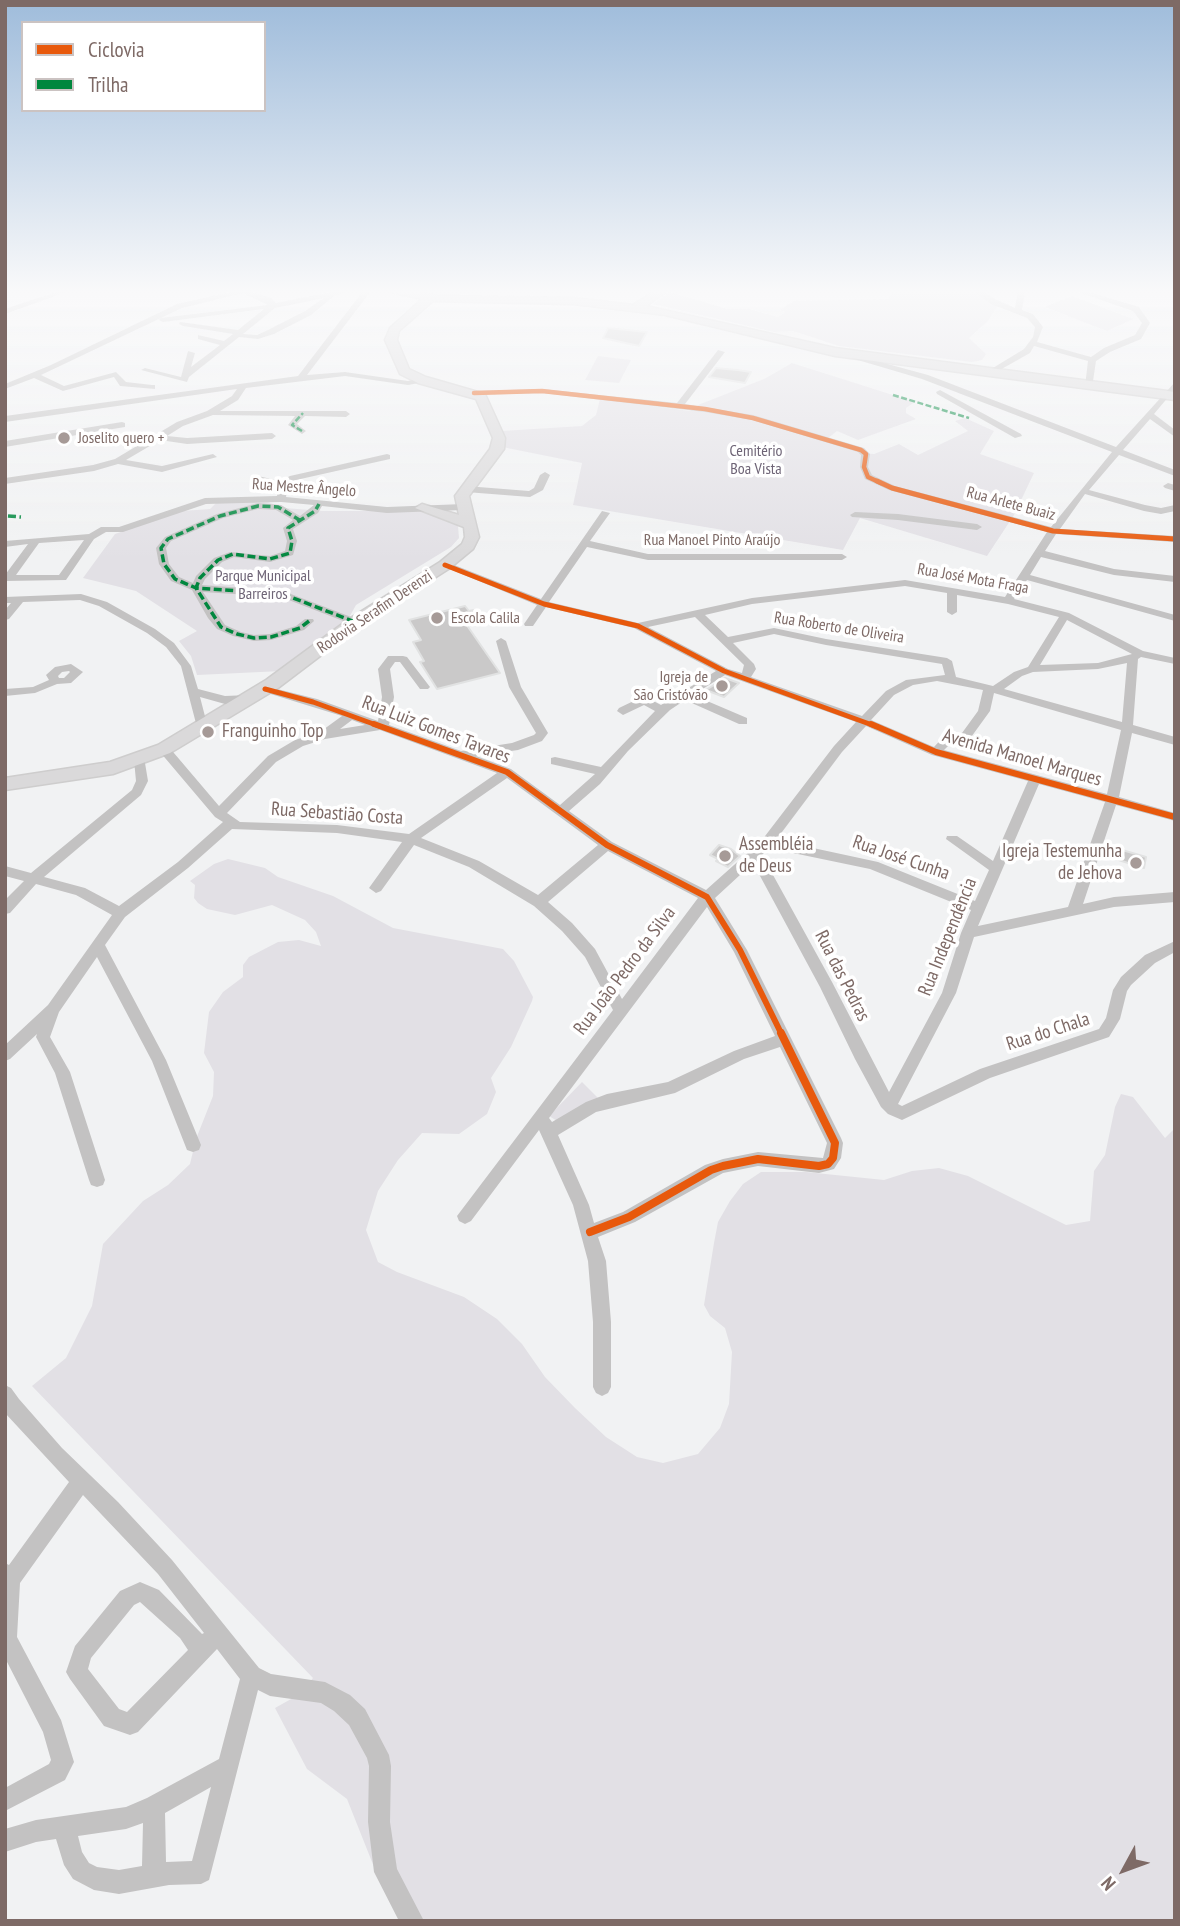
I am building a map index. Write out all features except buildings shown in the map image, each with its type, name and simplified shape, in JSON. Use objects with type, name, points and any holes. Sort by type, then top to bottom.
[{"type":"main road","points":[[418,381],[457,389]]},
{"type":"main road","points":[[425,381],[481,397],[489,409],[499,438],[497,450],[462,496],[471,526]]},
{"type":"main road","points":[[1050,381],[1172,391]]},
{"type":"main road","points":[[422,508],[445,514],[471,526]]},
{"type":"main road","name":"Rodovia Serafim Derenzi","points":[[5,784],[69,777],[140,760],[202,728],[265,689],[355,622],[445,565],[468,546],[472,537],[471,526]]},
{"type":"street","points":[[46,381],[62,389],[91,381]]},
{"type":"street","points":[[121,381],[123,384],[152,387]]},
{"type":"street","points":[[181,394],[183,381]]},
{"type":"street","points":[[5,419],[280,381]]},
{"type":"street","points":[[474,393],[542,391],[679,406],[699,381]]},
{"type":"street","points":[[918,381],[962,402],[1018,436]]},
{"type":"street","points":[[928,381],[1175,473]]},
{"type":"street","points":[[1089,386],[1090,381]]},
{"type":"street","points":[[5,481],[94,468],[118,461],[180,424],[210,413],[235,398],[243,386]]},
{"type":"street","points":[[1008,601],[1053,531],[1083,491],[1172,391]]},
{"type":"street","name":"Rua Arlete Buaiz","points":[[679,406],[775,423],[853,445],[866,454],[865,473],[873,481],[1053,531],[1175,538]]},
{"type":"street","points":[[302,431],[292,425],[303,412]]},
{"type":"street","points":[[210,413],[346,414]]},
{"type":"street","points":[[1149,414],[1175,434]]},
{"type":"street","points":[[5,444],[122,425]]},
{"type":"street","points":[[159,437],[203,441],[272,436]]},
{"type":"street","points":[[118,461],[162,469],[214,457],[203,441]]},
{"type":"street","points":[[261,478],[283,485],[300,475],[387,457]]},
{"type":"street","points":[[466,489],[530,494],[538,490],[545,475]]},
{"type":"street","points":[[281,499],[283,485]]},
{"type":"street","points":[[1083,491],[1129,505],[1161,511],[1175,509]]},
{"type":"street","name":"Rua Mestre Ângelo","points":[[5,544],[91,537],[104,529],[120,530],[205,501],[281,499],[387,510],[464,507]]},
{"type":"street","points":[[196,588],[200,578],[218,560],[233,554],[270,559],[290,553],[292,541],[288,528],[315,511],[319,504]]},
{"type":"street","points":[[942,522],[955,504]]},
{"type":"street","points":[[301,521],[278,507],[258,506],[203,522],[168,539],[161,548],[164,564],[175,579],[196,588],[283,594],[355,622]]},
{"type":"street","points":[[529,624],[605,513]]},
{"type":"street","points":[[855,515],[978,527]]},
{"type":"street","points":[[7,578],[62,578],[91,537]]},
{"type":"street","points":[[7,578],[36,540]]},
{"type":"street","name":"Rua Manoel Pinto Araújo","points":[[584,543],[648,557],[842,557]]},
{"type":"street","points":[[1040,553],[1095,568],[1175,579]]},
{"type":"street","name":"Avenida Manoel Marques","points":[[445,565],[544,604],[638,626],[724,671],[936,752],[1175,817]]},
{"type":"street","points":[[1024,576],[1175,618]]},
{"type":"street","name":"Rua José Mota Fraga","points":[[638,626],[752,601],[894,584],[917,585],[1008,601],[1065,615],[1136,656],[1175,661]]},
{"type":"street","points":[[196,588],[221,627],[254,638],[271,637],[300,628],[321,607]]},
{"type":"street","points":[[951,592],[952,612]]},
{"type":"street","points":[[5,617],[11,599],[81,597],[103,604],[128,618],[170,645],[178,654],[186,666],[202,728]]},
{"type":"street","points":[[309,621],[339,614]]},
{"type":"street","points":[[698,614],[751,667],[744,679]]},
{"type":"street","points":[[1032,669],[1054,628],[1065,615]]},
{"type":"street","name":"Rua Roberto de Oliveira","points":[[726,641],[770,630],[837,644],[947,661],[951,679]]},
{"type":"street","points":[[462,755],[514,747],[538,738],[542,733],[515,687],[501,641]]},
{"type":"street","points":[[936,752],[950,737],[965,737],[984,711],[992,689],[1018,674],[1032,669],[1098,666],[1136,656],[1127,729],[1112,800],[1074,910]]},
{"type":"street","points":[[219,814],[272,759],[299,743],[324,735],[383,726],[388,697],[384,669],[387,661],[397,657],[403,659],[424,687]]},
{"type":"street","points":[[561,811],[604,772],[662,710],[724,671]]},
{"type":"street","name":"Rua João Pedro da Silva","points":[[465,1216],[545,1126],[621,1011],[708,897],[767,843],[860,724],[899,687],[923,679],[951,679],[1175,741]]},
{"type":"street","points":[[5,693],[40,689],[55,681]]},
{"type":"street","name":"Rua Luiz Gomes Tavares","points":[[265,689],[351,715],[507,772],[607,845],[708,897]]},
{"type":"street","points":[[194,692],[216,698],[249,699]]},
{"type":"street","points":[[682,695],[743,721]]},
{"type":"street","points":[[623,711],[643,700],[662,710]]},
{"type":"street","points":[[324,735],[351,715]]},
{"type":"street","points":[[5,1055],[53,1009],[121,913],[183,865],[230,823],[219,814],[164,749]]},
{"type":"street","points":[[5,909],[34,878],[136,792],[142,781],[140,760]]},
{"type":"street","points":[[555,761],[604,772]]},
{"type":"street","points":[[376,887],[411,839],[507,772]]},
{"type":"street","name":"Rua Independência","points":[[893,1108],[948,993],[968,933],[1035,779]]},
{"type":"street","name":"Rua Sebastião Costa","points":[[230,823],[250,827],[337,829],[411,839],[474,864],[539,902],[590,953],[621,1011]]},
{"type":"street","points":[[951,839],[996,869]]},
{"type":"street","name":"Rua José Cunha","points":[[767,843],[873,865],[979,908]]},
{"type":"street","points":[[539,902],[607,845]]},
{"type":"street","name":"Rua das Pedras","points":[[755,855],[827,986],[860,1055],[893,1108]]},
{"type":"street","points":[[5,871],[80,891],[121,913]]},
{"type":"street","points":[[590,1232],[629,1217],[710,1170],[758,1160],[819,1166],[828,1164],[835,1152],[835,1143],[785,1039],[740,950],[708,897]]},
{"type":"street","points":[[968,933],[1114,902],[1175,897]]},
{"type":"street","name":"Rua do Chala","points":[[893,1108],[907,1112],[985,1073],[1104,1033],[1113,1019],[1120,990],[1126,981],[1150,959],[1175,946]]},
{"type":"street","points":[[99,947],[159,1060],[193,1145]]},
{"type":"street","points":[[53,1009],[43,1037],[62,1072],[97,1180]]},
{"type":"street","points":[[601,1387],[601,1291],[590,1232],[569,1174],[545,1126],[607,1101],[670,1088],[739,1055],[785,1039]]},
{"type":"street","points":[[5,1394],[29,1427],[80,1482],[137,1535],[261,1681],[325,1693],[342,1703],[357,1717],[378,1755],[379,1822],[386,1872],[412,1921]]},
{"type":"street","points":[[5,1800],[57,1772],[63,1762],[53,1728],[7,1638],[8,1577],[80,1482]]},
{"type":"street","points":[[201,1650],[152,1597],[140,1592],[127,1598],[82,1653],[77,1672],[112,1718],[130,1724],[218,1633]]},
{"type":"street","points":[[65,1828],[72,1857],[81,1871],[94,1878],[119,1882],[201,1872],[228,1766],[261,1681]]},
{"type":"street","points":[[5,1841],[36,1832],[126,1818],[154,1807],[228,1766]]},
{"type":"street","points":[[154,1807],[154,1876]]},
{"type":"green space","name":"Cemitério Boa Vista","points":[[759,381],[848,381],[915,402],[906,408],[906,413],[916,419],[858,440],[837,431],[827,439],[861,453],[874,454],[899,444],[918,455],[968,431],[955,421],[965,418],[994,431],[980,454],[1034,473],[1014,515],[987,556],[860,518],[843,550],[573,505],[582,463],[502,447],[501,431],[582,426],[596,415],[600,399],[690,411],[698,405]]},
{"type":"green space","name":"Parque Municipal Barreiros","points":[[217,502],[268,502],[285,508],[323,511],[425,511],[453,521],[458,526],[459,538],[451,547],[356,605],[346,623],[282,671],[197,675],[191,656],[179,641],[197,631],[136,591],[83,578],[115,534],[181,511],[210,509]]},
{"type":"green space","points":[[228,859],[265,868],[278,877],[333,896],[393,928],[503,949],[514,961],[533,997],[511,1047],[491,1078],[496,1092],[487,1114],[459,1134],[422,1133],[398,1160],[378,1191],[366,1230],[378,1262],[397,1272],[464,1297],[497,1319],[522,1344],[545,1377],[575,1408],[606,1437],[637,1457],[663,1463],[698,1454],[720,1428],[729,1404],[732,1352],[725,1328],[710,1316],[704,1305],[718,1222],[743,1184],[761,1172],[806,1172],[884,1180],[912,1171],[939,1168],[968,1176],[1066,1225],[1090,1221],[1094,1171],[1105,1155],[1115,1107],[1121,1094],[1133,1097],[1165,1138],[1175,1128],[1175,1921],[413,1921],[376,1872],[347,1799],[307,1769],[275,1708],[300,1694],[313,1678],[32,1386],[66,1358],[92,1306],[103,1244],[143,1201],[168,1185],[190,1164],[196,1139],[213,1096],[214,1072],[204,1053],[209,1012],[223,992],[243,977],[243,965],[249,957],[278,942],[299,940],[321,946],[316,932],[305,920],[272,905],[235,915],[207,909],[198,903],[194,898],[195,885],[190,881],[214,864]]},
{"type":"green space","points":[[582,1082],[598,1098],[559,1122],[549,1116]]},
{"type":"marked path","points":[[893,395],[969,418]]},
{"type":"marked path","points":[[302,431],[292,425],[303,413]]},
{"type":"marked path","points":[[309,621],[300,628],[271,637],[254,638],[237,634],[221,627],[196,588],[200,578],[218,560],[233,554],[270,559],[290,553],[292,541],[288,528],[315,511],[319,504]]},
{"type":"marked path","points":[[301,521],[278,507],[258,506],[220,516],[168,539],[161,548],[164,564],[175,579],[196,588],[283,594],[355,622]]},
{"type":"marked path","points":[[8,516],[21,517]]},
{"type":"cycle path","points":[[474,393],[542,391],[705,409],[753,418],[861,450],[866,454],[864,467],[868,477],[892,488],[1053,531],[1175,539]]},
{"type":"cycle path","points":[[445,565],[544,604],[638,626],[724,671],[847,714],[936,752],[1175,817]]},
{"type":"cycle path","points":[[265,689],[313,702],[507,772],[607,845],[707,897],[740,950],[835,1143],[833,1158],[828,1164],[819,1166],[758,1159],[723,1166],[711,1170],[629,1217],[590,1232]]},
{"type":"place","name":"Joselito quero +","points":[[64,438]]},
{"type":"place","name":"Escola Calila","points":[[437,618]]},
{"type":"place","name":"Igreja de São Cristóvão","points":[[722,686]]},
{"type":"place","name":"Franguinho Top","points":[[208,732]]},
{"type":"place","name":"Assembléia de Deus","points":[[725,856]]},
{"type":"place","name":"Igreja Testemunha de Jehova","points":[[1136,863]]}]
